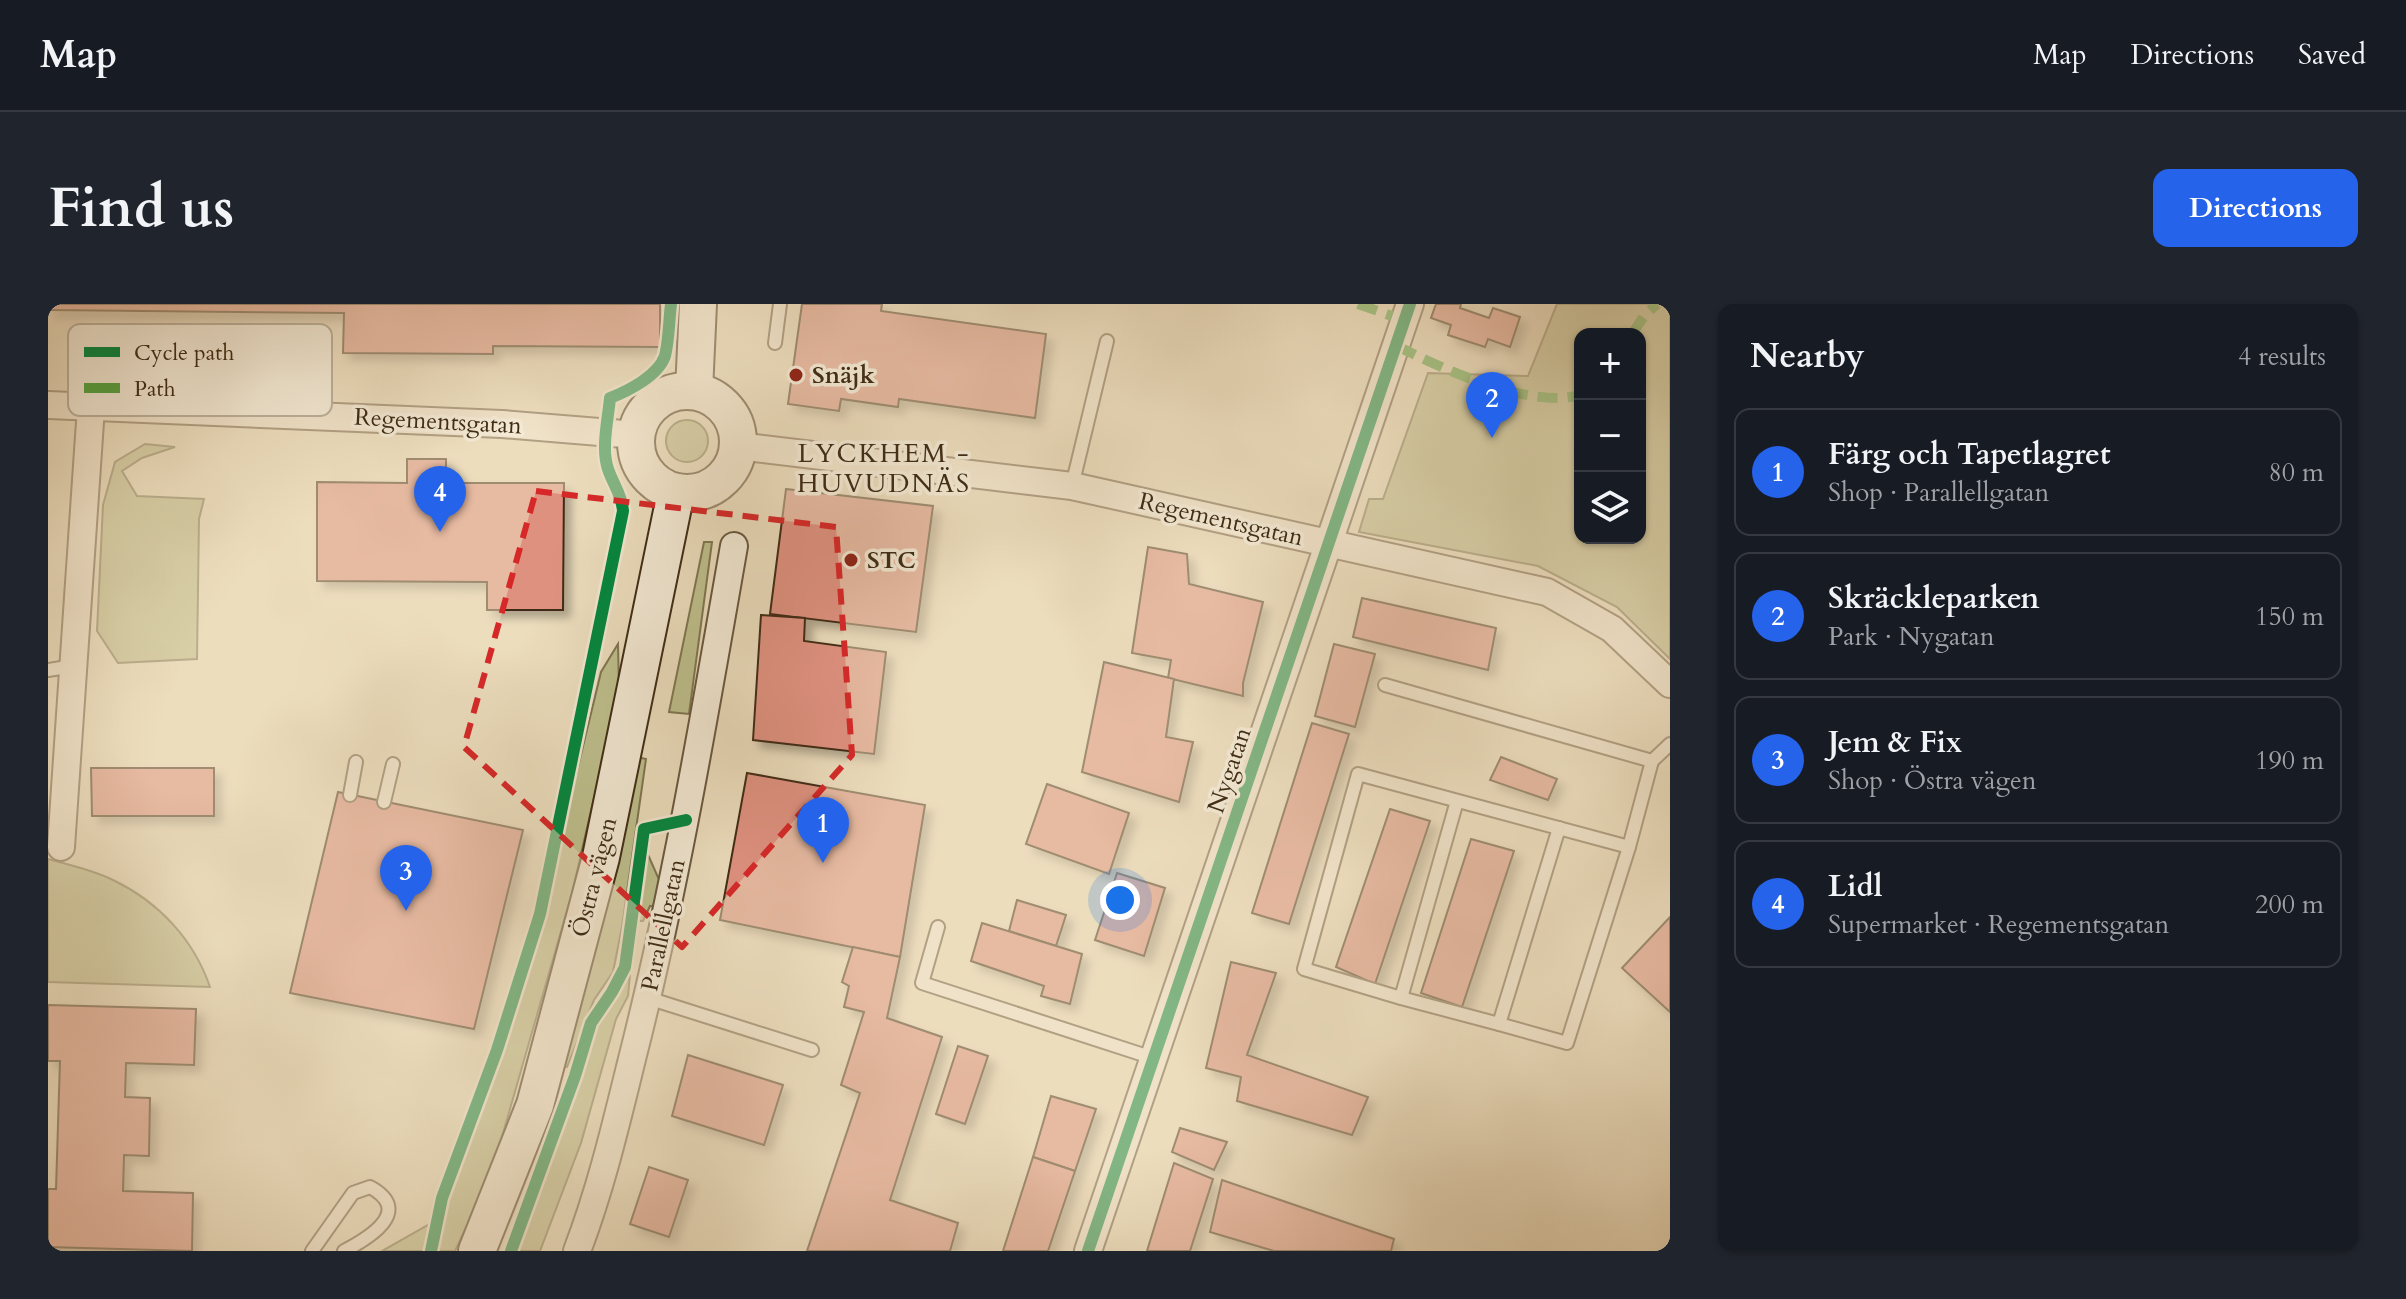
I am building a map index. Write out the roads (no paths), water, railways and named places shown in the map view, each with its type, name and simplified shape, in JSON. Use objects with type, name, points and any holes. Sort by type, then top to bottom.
[{"type":"street","points":[[694,391],[698,304]]},
{"type":"street","name":"Nygatan","points":[[1088,1251],[1410,304]]},
{"type":"street","points":[[694,391],[709,395],[727,410],[737,431],[738,446],[732,467],[717,483],[698,492],[676,492],[662,487],[645,472],[636,451],[636,435],[640,421],[652,403],[672,393],[694,391]]},
{"type":"street","name":"Regementsgatan","points":[[48,405],[68,406]]},
{"type":"street","points":[[55,846],[61,668],[90,416]]},
{"type":"street","name":"Regementsgatan","points":[[314,416],[487,423],[636,435]]},
{"type":"street","name":"Regementsgatan","points":[[738,446],[1072,486],[1547,592],[1612,629],[1670,684]]},
{"type":"street","name":"Östra vägen","points":[[477,1251],[535,1105],[601,857],[676,492]]},
{"type":"street","name":"Parallellgatan","points":[[577,1251],[596,1202],[648,998],[686,820],[734,546]]},
{"type":"lane","points":[[775,343],[780,304]]},
{"type":"lane","points":[[1072,486],[1107,341]]},
{"type":"lane","points":[[1385,685],[1652,761]]},
{"type":"lane","points":[[1629,847],[1358,774],[1304,969],[1567,1043],[1629,847],[1652,761],[1670,744]]},
{"type":"lane","points":[[350,795],[356,762]]},
{"type":"lane","points":[[384,802],[393,764]]},
{"type":"lane","points":[[1401,998],[1457,801]]},
{"type":"lane","points":[[1499,1024],[1559,828]]},
{"type":"lane","points":[[938,927],[922,983],[1153,1058]]},
{"type":"lane","points":[[648,998],[812,1050]]},
{"type":"lane","points":[[312,1251],[353,1193],[370,1187],[382,1194],[388,1206],[388,1217],[379,1229],[344,1251]]},
{"type":"place","name":"Snäjk","points":[[796,375]]},
{"type":"place","name":"Skräckleparken","points":[[1492,438]]},
{"type":"place","name":"Lidl","points":[[440,532]]},
{"type":"place","name":"STC","points":[[851,560]]},
{"type":"place","name":"Färg och Tapetlagret","points":[[823,863]]},
{"type":"place","name":"Jem & Fix","points":[[406,911]]},
{"type":"district","name":"LYCKHEM - HUVUDNÄS","points":[[884,468]]}]
